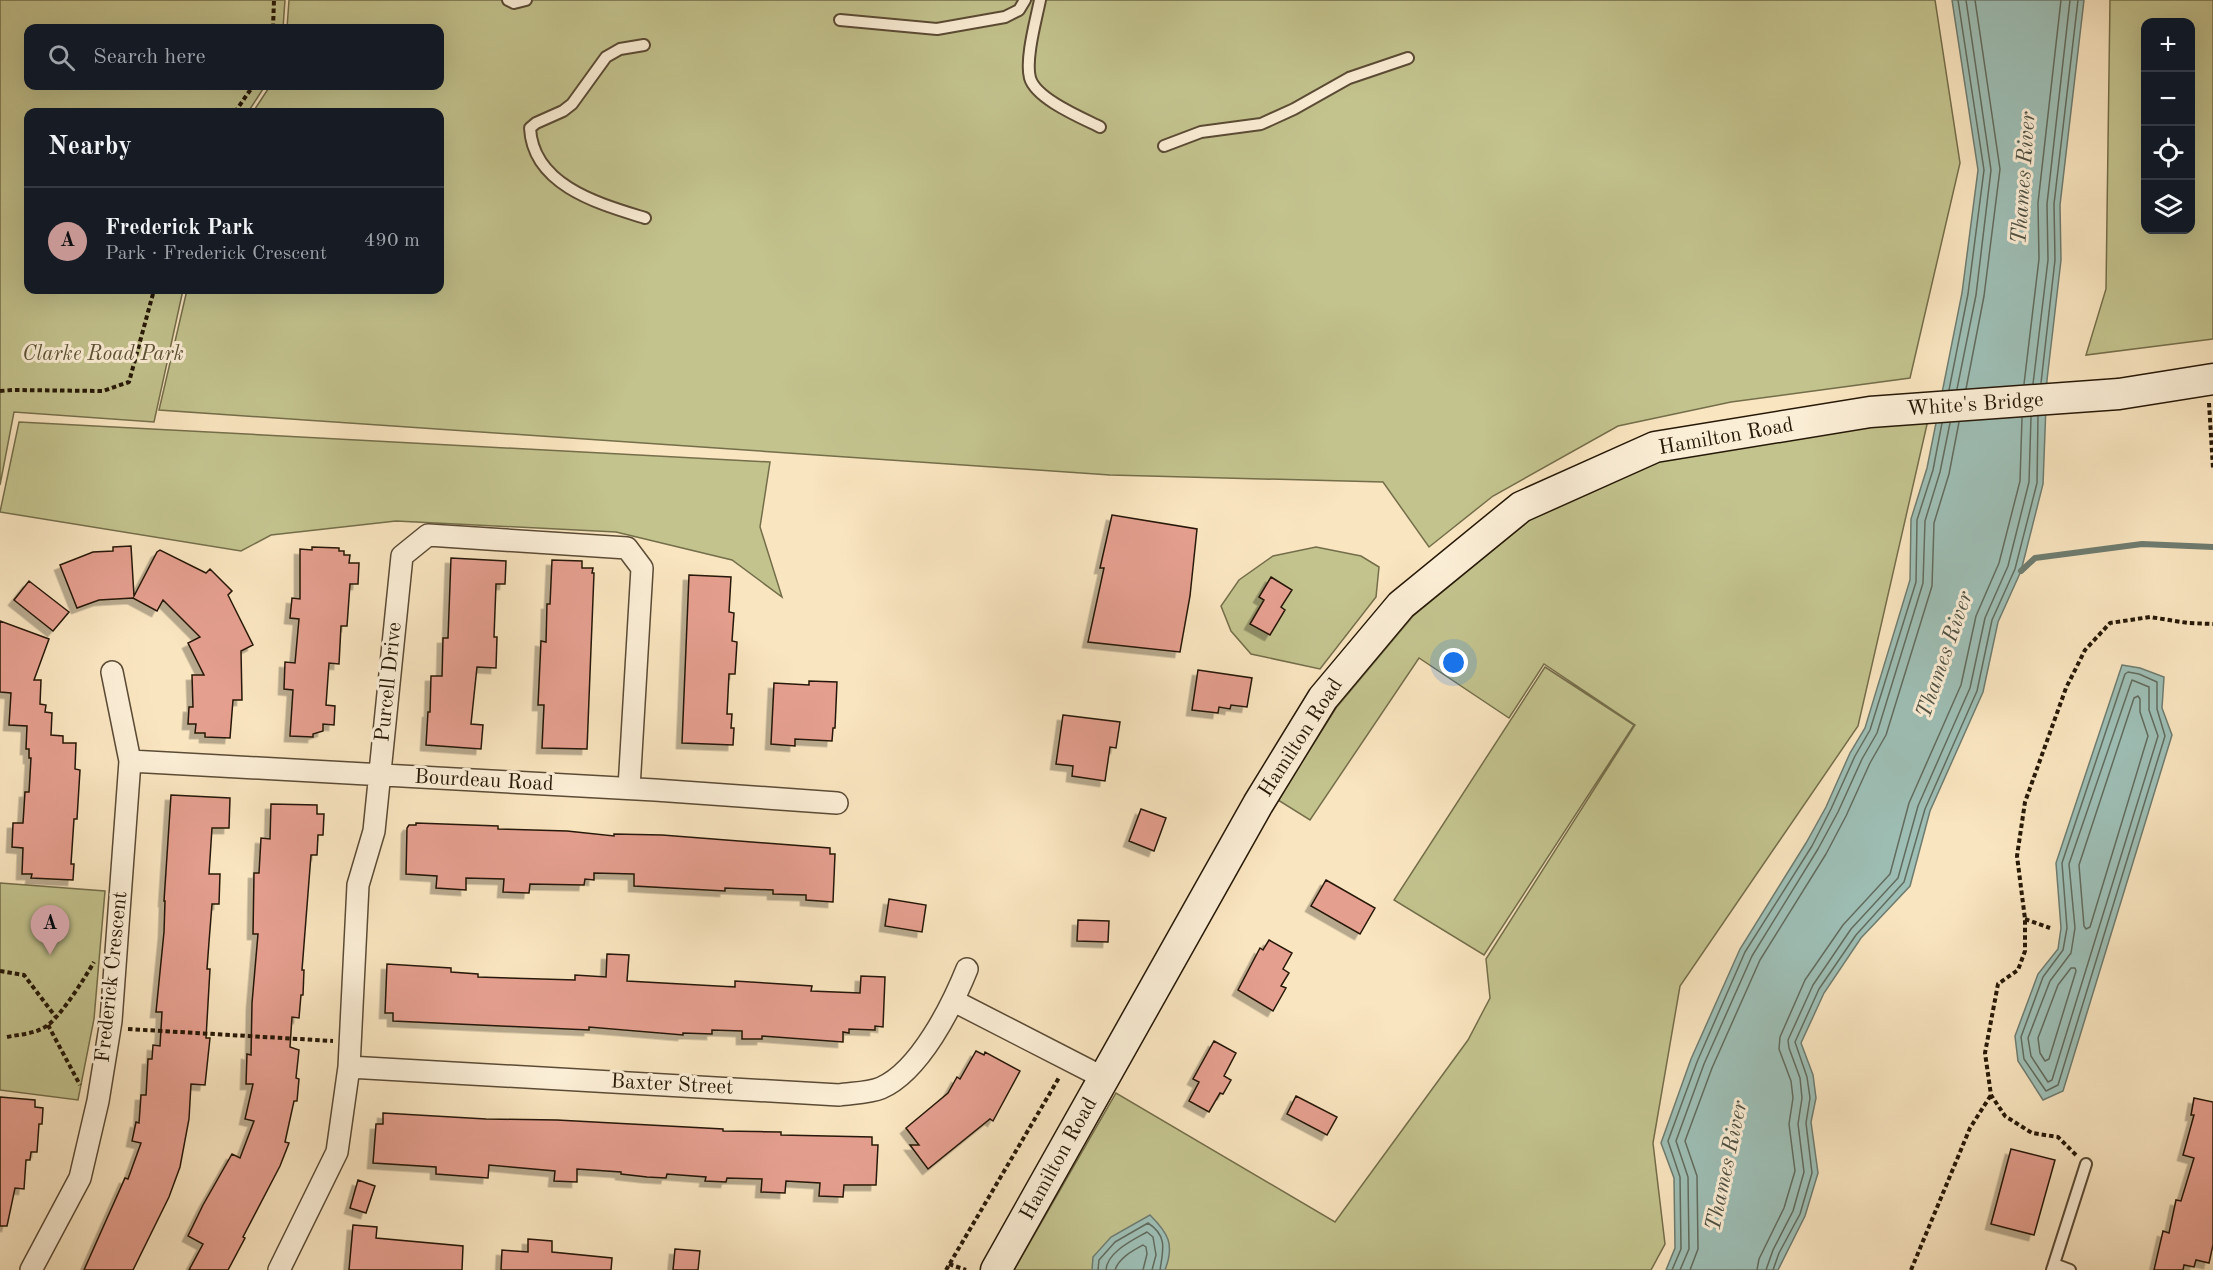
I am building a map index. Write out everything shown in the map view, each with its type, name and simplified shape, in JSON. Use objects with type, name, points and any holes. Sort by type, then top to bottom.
[{"type":"main road","name":"White's Bridge","points":[[1870,412],[2081,398],[2210,380]]},
{"type":"main road","name":"Hamilton Road","points":[[996,1270],[1258,804],[1323,698],[1401,605],[1521,507],[1655,447],[1870,412]]},
{"type":"street","name":"Purcell Drive","points":[[279,1270],[337,1152],[349,1067],[358,885],[374,831],[402,556],[428,535],[627,548],[642,568],[630,789]]},
{"type":"street","name":"Frederick Crescent","points":[[31,1270],[80,1178],[98,1101],[110,1028],[130,760],[112,672]]},
{"type":"street","name":"Bourdeau Road","points":[[130,760],[837,803]]},
{"type":"street","name":"Baxter Street","points":[[349,1067],[839,1095],[880,1088],[905,1071],[930,1039],[954,1001],[967,969]]},
{"type":"street","points":[[954,1001],[1104,1078]]},
{"type":"lane","points":[[508,0],[514,3],[526,0]]},
{"type":"lane","points":[[840,20],[937,29],[1005,17],[1018,10],[1026,0]]},
{"type":"lane","points":[[1040,0],[1030,53],[1030,78],[1041,94],[1100,127]]},
{"type":"lane","points":[[644,45],[620,49],[606,57],[572,104],[530,128],[531,139],[539,156],[549,174],[557,181],[596,203],[645,218]]},
{"type":"lane","points":[[1164,146],[1209,130],[1261,124],[1294,109],[1349,78],[1408,58]]},
{"type":"lane","points":[[2070,1270],[2053,1267],[2085,1164]]},
{"type":"path","points":[[273,24],[274,0]]},
{"type":"path","points":[[238,108],[250,90]]},
{"type":"path","points":[[0,392],[12,390],[103,391],[129,382],[153,294]]},
{"type":"path","points":[[2210,380],[2213,468]]},
{"type":"path","points":[[2085,1164],[2058,1137],[2032,1133],[2005,1116],[1991,1095],[1985,1053],[1998,984],[2018,970],[2025,951],[2025,919],[2017,856],[2025,802],[2066,688],[2085,650],[2110,623],[2150,617],[2213,624]]},
{"type":"path","points":[[2025,919],[2050,928]]},
{"type":"path","points":[[7,1036],[32,1033],[48,1024],[80,986],[94,962]]},
{"type":"path","points":[[0,971],[24,975],[55,1016]]},
{"type":"path","points":[[48,1024],[80,1086]]},
{"type":"path","points":[[110,1028],[350,1041]]},
{"type":"path","points":[[946,1270],[1069,1060]]},
{"type":"path","points":[[1911,1270],[1970,1128],[1991,1095]]},
{"type":"path","points":[[949,1264],[966,1270]]},
{"type":"green space","name":"Clarke Road Park","points":[[0,0],[285,0],[283,24],[24,24],[24,90],[262,90],[251,108],[24,108],[24,294],[182,294],[154,422],[14,412],[0,485]]},
{"type":"green space","points":[[289,0],[1935,0],[1960,163],[1910,378],[1731,402],[1618,426],[1493,496],[1429,547],[1383,482],[1110,475],[159,410],[186,294],[444,294],[444,108],[256,108],[267,90],[444,90],[444,24],[287,24]]},
{"type":"green space","points":[[2110,0],[2213,0],[2213,339],[2086,355],[2106,289]]},
{"type":"green space","points":[[1928,420],[1858,726],[1680,986],[1653,1143],[1665,1244],[1651,1270],[1014,1270],[1116,1093],[1335,1222],[1468,1040],[1490,998],[1486,959],[1635,725],[1544,664],[1509,718],[1419,658],[1310,820],[1278,800],[1336,708],[1413,616],[1531,519],[1659,460],[1872,426]]},
{"type":"green space","points":[[19,422],[770,462],[760,527],[782,597],[732,560],[616,532],[396,521],[271,535],[241,551],[0,512]]},
{"type":"green space","points":[[1316,547],[1361,556],[1379,567],[1376,597],[1320,669],[1251,654],[1231,631],[1221,606],[1239,580],[1273,556]]},
{"type":"green space","points":[[1545,667],[1634,725],[1484,955],[1394,900]]},
{"type":"green space","points":[[0,883],[105,891],[94,1019],[78,1100],[0,1090]]},
{"type":"water","name":"Thames River","points":[[1952,0],[2084,0],[2060,205],[2061,260],[2047,380],[2043,484],[2021,571],[1998,622],[1983,692],[1930,811],[1910,886],[1861,938],[1824,993],[1801,1043],[1813,1075],[1816,1098],[1811,1122],[1818,1173],[1805,1216],[1778,1270],[1666,1270],[1675,1248],[1674,1178],[1661,1143],[1691,1059],[1740,949],[1806,843],[1826,807],[1850,753],[1865,728],[1910,580],[1911,519],[1927,468],[1962,293],[1978,170]]},
{"type":"water","points":[[2122,665],[2140,668],[2164,677],[2162,708],[2172,735],[2063,1091],[2043,1100],[2018,1061],[2015,1036],[2038,974],[2058,949],[2061,928],[2056,863]]},
{"type":"water","points":[[1150,1215],[1168,1240],[1169,1253],[1165,1270],[1092,1270],[1093,1257],[1111,1237]]},
{"type":"building","points":[[1112,515],[1197,529],[1190,596],[1180,652],[1088,642],[1104,568],[1100,568]]},
{"type":"building","points":[[131,546],[134,596],[160,550],[206,573],[210,569],[232,591],[228,595],[253,645],[241,651],[242,700],[233,700],[230,738],[205,737],[205,733],[195,733],[196,724],[188,724],[189,707],[193,707],[192,675],[204,675],[188,643],[200,637],[163,600],[157,611],[133,598],[99,600],[77,608],[60,565],[93,552],[113,551],[113,547]]},
{"type":"building","points":[[312,547],[339,548],[339,551],[344,551],[344,555],[350,555],[349,563],[359,563],[358,584],[350,584],[347,626],[341,626],[339,664],[329,663],[326,705],[335,706],[334,725],[323,724],[323,731],[313,734],[313,737],[290,736],[293,690],[284,689],[285,662],[295,663],[299,619],[290,618],[292,598],[300,599],[300,549],[312,550]]},
{"type":"building","points":[[451,558],[506,561],[505,584],[496,584],[494,637],[497,637],[496,668],[477,667],[471,724],[483,725],[481,749],[426,745],[431,676],[442,676],[443,638],[448,638]]},
{"type":"building","points":[[552,560],[582,561],[582,568],[593,568],[592,573],[594,573],[587,749],[542,748],[544,705],[538,705],[541,641],[546,642]]},
{"type":"building","points":[[689,575],[731,577],[729,612],[734,613],[732,641],[737,642],[735,674],[729,674],[727,714],[732,714],[733,745],[682,743]]},
{"type":"building","points":[[1271,577],[1292,590],[1281,607],[1285,610],[1270,635],[1250,624],[1264,600],[1259,597]]},
{"type":"building","points":[[29,581],[69,612],[53,631],[14,600]]},
{"type":"building","points":[[0,621],[49,639],[34,680],[41,680],[40,704],[46,705],[45,712],[52,713],[51,735],[63,736],[63,743],[76,743],[75,769],[80,770],[71,864],[74,864],[73,880],[31,878],[32,874],[22,874],[23,848],[12,847],[13,823],[23,823],[25,792],[29,792],[31,758],[29,758],[29,749],[26,749],[27,726],[9,725],[11,693],[0,692]]},
{"type":"building","points":[[1198,670],[1252,678],[1247,707],[1231,705],[1230,709],[1219,707],[1218,713],[1192,710]]},
{"type":"building","points":[[809,681],[837,682],[835,728],[833,728],[832,741],[795,739],[795,746],[771,744],[774,683],[809,685]]},
{"type":"building","points":[[1063,715],[1120,722],[1116,748],[1110,747],[1105,781],[1072,776],[1073,766],[1056,764]]},
{"type":"building","points":[[171,795],[230,798],[229,828],[212,828],[209,874],[220,874],[219,904],[212,904],[207,969],[210,969],[206,1038],[210,1038],[205,1085],[191,1084],[189,1119],[180,1167],[169,1197],[133,1270],[84,1270],[125,1178],[128,1179],[141,1143],[132,1141],[136,1122],[139,1123],[141,1095],[146,1095],[148,1059],[152,1059],[153,1045],[160,1046],[162,1012],[156,1012],[164,932]]},
{"type":"building","points":[[271,804],[317,805],[317,814],[324,814],[323,835],[318,835],[317,855],[311,855],[302,970],[304,970],[303,995],[301,995],[299,1018],[292,1017],[290,1047],[299,1050],[296,1078],[299,1079],[297,1101],[294,1101],[285,1142],[289,1143],[280,1166],[228,1270],[189,1270],[203,1244],[188,1236],[232,1154],[240,1158],[254,1121],[245,1119],[253,1084],[246,1084],[247,1054],[251,1055],[252,1003],[258,934],[253,934],[254,873],[259,873],[261,838],[270,839]]},
{"type":"building","points":[[1141,809],[1166,818],[1154,851],[1129,841]]},
{"type":"building","points":[[416,823],[498,826],[498,829],[567,831],[614,836],[614,834],[662,835],[830,848],[830,854],[835,854],[833,902],[806,900],[806,895],[773,894],[773,890],[725,888],[725,891],[634,886],[634,874],[594,873],[594,880],[585,879],[584,885],[530,884],[529,893],[503,892],[504,879],[466,878],[466,890],[436,888],[437,876],[406,874],[407,828]]},
{"type":"building","points":[[1326,880],[1375,908],[1360,934],[1311,906]]},
{"type":"building","points":[[889,899],[926,905],[922,932],[885,926]]},
{"type":"building","points":[[1078,920],[1109,921],[1108,942],[1077,941]]},
{"type":"building","points":[[1269,940],[1292,953],[1283,969],[1289,973],[1281,986],[1286,988],[1273,1011],[1238,990],[1260,948],[1263,950]]},
{"type":"building","points":[[607,954],[629,955],[627,981],[735,987],[735,981],[812,986],[811,991],[860,993],[861,976],[885,977],[883,1027],[875,1026],[875,1030],[849,1029],[849,1033],[843,1032],[843,1042],[762,1036],[762,1039],[742,1039],[742,1031],[712,1030],[712,1034],[683,1033],[683,1035],[589,1027],[589,1030],[393,1021],[393,1013],[385,1013],[387,964],[451,968],[451,972],[478,974],[478,977],[575,980],[575,975],[606,977]]},
{"type":"building","points":[[1214,1041],[1236,1053],[1224,1076],[1231,1080],[1209,1112],[1189,1101],[1199,1082],[1193,1079]]},
{"type":"building","points":[[976,1051],[984,1055],[985,1052],[1020,1071],[993,1121],[990,1119],[928,1169],[910,1145],[919,1145],[906,1128],[948,1093],[957,1077],[960,1079]]},
{"type":"building","points":[[1296,1096],[1337,1117],[1327,1135],[1287,1114]]},
{"type":"building","points":[[0,1097],[35,1100],[35,1107],[43,1108],[42,1124],[39,1124],[37,1152],[31,1152],[30,1160],[26,1160],[24,1189],[15,1188],[7,1226],[0,1226]]},
{"type":"building","points":[[2194,1098],[2213,1102],[2213,1245],[2209,1263],[2196,1260],[2194,1267],[2184,1265],[2183,1270],[2154,1270],[2163,1231],[2169,1233],[2176,1200],[2181,1201],[2194,1158],[2183,1155],[2194,1115],[2191,1115]]},
{"type":"building","points":[[383,1113],[781,1132],[781,1135],[872,1137],[872,1145],[878,1145],[876,1185],[844,1185],[843,1197],[819,1196],[820,1183],[786,1181],[785,1193],[761,1192],[762,1179],[727,1178],[726,1182],[705,1181],[706,1177],[667,1174],[666,1178],[647,1177],[621,1174],[621,1172],[577,1169],[577,1182],[554,1181],[555,1171],[489,1165],[488,1178],[436,1174],[436,1167],[373,1163],[376,1124],[383,1124]]},
{"type":"building","points":[[2011,1149],[2055,1160],[2034,1235],[1991,1224]]},
{"type":"building","points":[[358,1180],[375,1186],[366,1213],[350,1208]]},
{"type":"building","points":[[353,1225],[377,1227],[376,1238],[463,1246],[462,1270],[349,1270]]},
{"type":"building","points":[[528,1239],[552,1241],[552,1252],[612,1258],[611,1270],[501,1270],[502,1250],[528,1252]]},
{"type":"building","points":[[675,1249],[700,1251],[698,1270],[673,1270]]},
{"type":"waterway","points":[[2021,571],[2035,558],[2142,544],[2213,547]]},
{"type":"place","name":"Frederick Park","points":[[50,955]]}]
